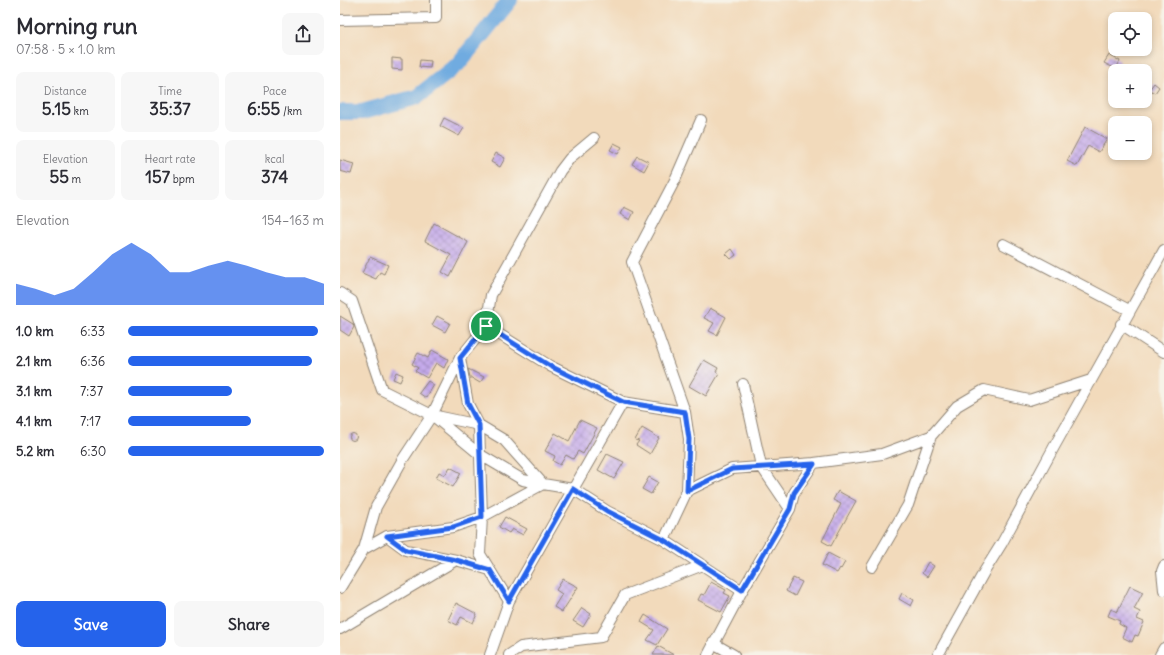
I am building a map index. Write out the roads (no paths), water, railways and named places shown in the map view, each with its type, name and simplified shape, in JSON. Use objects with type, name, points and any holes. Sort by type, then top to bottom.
[{"type":"street","points":[[340,20],[436,18],[436,0]]},
{"type":"street","points":[[664,540],[687,491],[689,439],[685,412],[632,262],[675,180],[701,120]]},
{"type":"street","points":[[340,588],[364,549],[376,507],[403,459],[432,415],[460,358],[486,326],[491,295],[560,171],[570,158],[594,138]]},
{"type":"street","points":[[1003,244],[1129,310]]},
{"type":"street","points":[[938,655],[984,572],[1002,543],[1121,324],[1164,250]]},
{"type":"street","points":[[340,293],[352,301],[382,390],[432,415],[479,454],[523,480],[573,489],[607,511],[664,540],[742,590]]},
{"type":"street","points":[[1121,324],[1164,352]]},
{"type":"street","points":[[486,326],[550,366],[623,402],[685,412]]},
{"type":"street","points":[[460,358],[468,404],[479,425],[482,517],[480,554],[509,601]]},
{"type":"street","points":[[872,567],[908,505],[931,436],[957,406],[984,390],[1029,400],[1091,380]]},
{"type":"street","points":[[744,384],[761,466],[790,509]]},
{"type":"street","points":[[490,655],[509,601],[623,402]]},
{"type":"street","points":[[432,415],[479,425],[504,440],[543,484]]},
{"type":"street","points":[[687,491],[732,469],[761,466],[814,464],[882,454],[931,436]]},
{"type":"street","points":[[708,655],[742,590],[790,509],[794,493],[814,464]]},
{"type":"street","points":[[364,549],[387,536],[453,527],[482,517],[543,484]]},
{"type":"street","points":[[387,536],[406,550],[456,560],[490,570]]},
{"type":"street","points":[[340,629],[456,560]]},
{"type":"street","points":[[509,655],[521,647],[601,638],[625,594],[703,565]]},
{"type":"street","points":[[1164,566],[1162,571],[1164,590]]},
{"type":"street","points":[[713,644],[734,655]]},
{"type":"street","points":[[1160,655],[1164,648]]},
{"type":"waterway","points":[[340,112],[362,112],[417,97],[458,64],[510,0]]}]
